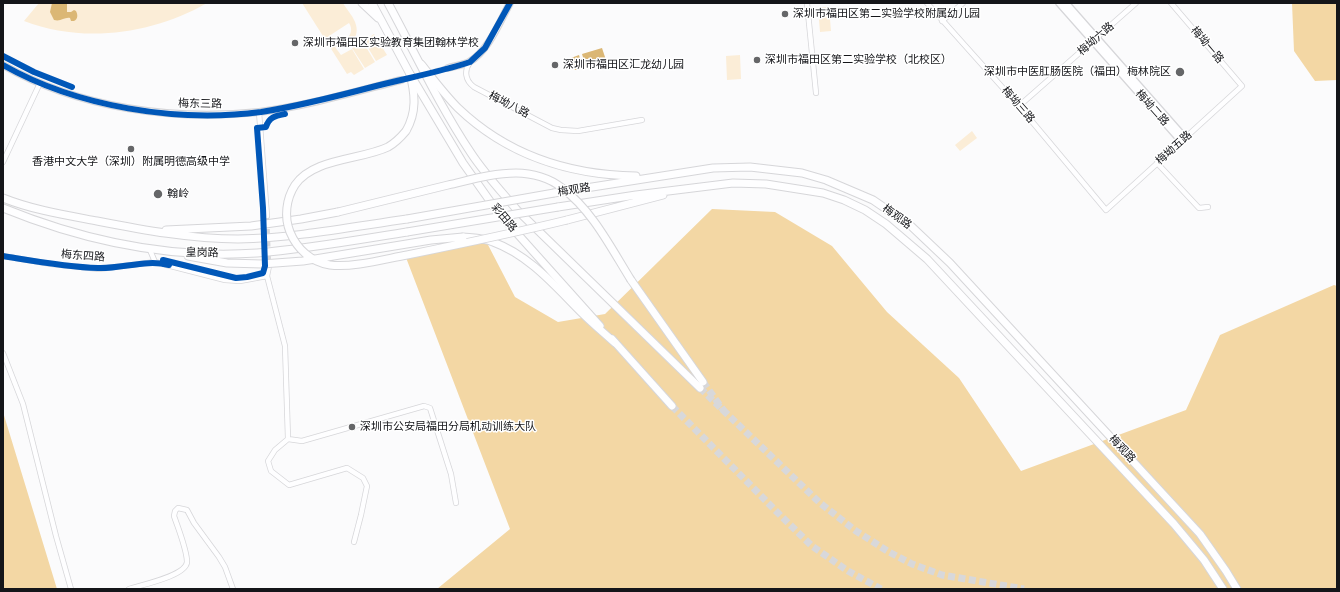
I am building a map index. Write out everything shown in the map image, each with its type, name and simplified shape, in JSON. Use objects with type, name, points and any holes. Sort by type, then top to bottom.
[{"type":"main road","points":[[362,3],[383,24]]},
{"type":"main road","name":"彩田路","points":[[372,3],[410,74],[463,163],[497,211],[672,406]]},
{"type":"main road","name":"彩田路","points":[[148,231],[251,226],[301,219],[338,212],[490,175],[503,173],[518,173],[543,178],[561,186],[578,202],[596,226],[702,385],[517,210],[499,189],[475,159],[458,132],[388,3]]},
{"type":"main road","points":[[421,64],[448,97],[468,117],[502,142],[530,156],[563,167],[599,174],[630,176],[669,174]]},
{"type":"main road","points":[[410,74],[413,85],[414,103],[411,122],[398,140],[390,146],[372,153],[316,169],[302,178],[295,185],[289,197],[287,207],[289,229],[302,251],[310,258],[329,265],[354,264],[439,249],[567,220],[699,187]]},
{"type":"main road","name":"梅观路","points":[[407,219],[554,193],[713,168],[750,167],[802,173],[826,180],[856,192],[873,200],[904,221],[928,241],[950,263],[1196,530],[1216,556],[1237,589]]},
{"type":"main road","name":"梅观路","points":[[406,232],[558,207],[733,183],[766,184],[809,190],[844,200],[865,210],[886,224],[927,259],[949,281],[1168,518],[1204,560],[1223,589]]},
{"type":"main road","name":"皇岗路","points":[[3,198],[45,211],[148,231],[188,236],[238,239],[298,235],[407,219]]},
{"type":"main road","name":"皇岗路","points":[[3,208],[51,226],[96,238],[150,250],[171,252],[223,253],[277,251],[406,232]]},
{"type":"main road","points":[[171,252],[227,263],[265,265],[303,261],[431,240],[463,237],[493,241],[520,256],[556,285],[580,312],[615,343]]},
{"type":"street","points":[[448,68],[470,62],[485,48],[510,3]]},
{"type":"street","points":[[807,3],[816,93]]},
{"type":"street","name":"梅坳三路","points":[[926,3],[1019,106],[1106,210]]},
{"type":"street","points":[[942,21],[963,3]]},
{"type":"street","name":"梅坳二路","points":[[1059,3],[1095,40],[1183,140]]},
{"type":"street","name":"梅坳二路","points":[[1066,3],[1095,40]]},
{"type":"street","name":"梅坳六路","points":[[1019,106],[1136,3]]},
{"type":"street","name":"梅坳一路","points":[[1171,3],[1242,86]]},
{"type":"street","name":"梅坳八路","points":[[470,62],[466,75],[468,82],[474,87],[556,129],[573,132],[642,120]]},
{"type":"street","name":"梅东三路","points":[[3,65],[40,83],[92,100],[138,110],[198,115],[227,115],[259,112],[301,104],[401,80]]},
{"type":"street","points":[[3,162],[40,83]]},
{"type":"street","name":"梅坳五路","points":[[1106,210],[1242,86]]},
{"type":"street","points":[[259,112],[267,216]]},
{"type":"street","points":[[1157,164],[1199,208],[1208,207]]},
{"type":"street","points":[[150,250],[155,262]]},
{"type":"street","name":"梅东四路","points":[[3,256],[51,264],[99,269],[155,262],[225,280],[240,281],[267,276]]},
{"type":"street","points":[[265,265],[286,346],[288,439]]},
{"type":"street","points":[[3,352],[23,404],[56,536],[71,589]]},
{"type":"street","points":[[354,542],[367,486],[363,478],[347,468],[289,485],[271,471],[268,461],[274,450],[288,439],[302,441],[424,406],[430,408],[451,474],[456,503]]},
{"type":"street","points":[[129,589],[172,576],[186,566],[186,555],[174,516],[175,511],[178,508],[188,510],[194,523],[225,567],[233,589]]},
{"type":"shaded area","points":[[39,3],[207,3],[186,14],[164,22],[141,28],[94,34],[47,28],[24,21]]},
{"type":"shaded area","points":[[52,3],[67,3],[67,12],[74,10],[76,11],[77,18],[74,21],[71,21],[70,18],[54,20],[50,12]]},
{"type":"shaded area","points":[[302,3],[343,3],[352,16],[356,25],[356,35],[348,44],[335,47],[341,55],[352,49],[364,69],[354,75],[351,72],[347,74]],"holes":[[[349,23],[351,32],[346,40],[336,41],[329,36]]]},
{"type":"shaded area","points":[[1292,3],[1337,3],[1337,80],[1315,81],[1294,51]]},
{"type":"shaded area","points":[[829,7],[831,31],[820,32],[818,8]]},
{"type":"shaded area","points":[[374,34],[387,55],[376,61],[364,41]]},
{"type":"shaded area","points":[[363,42],[375,62],[365,68],[352,48]]},
{"type":"shaded area","points":[[602,48],[606,60],[586,67],[582,54]]},
{"type":"shaded area","points":[[579,55],[583,68],[575,70],[571,58]]},
{"type":"shaded area","points":[[740,55],[741,79],[727,80],[726,56]]},
{"type":"shaded area","points":[[972,131],[977,138],[960,151],[955,145]]},
{"type":"shaded area","points":[[712,209],[775,212],[832,246],[887,312],[959,378],[1021,471],[1186,410],[1220,335],[1334,285],[1337,286],[1337,589],[437,589],[510,529],[405,255],[486,241],[515,297],[558,322],[605,314]]},
{"type":"shaded area","points":[[3,412],[57,589],[3,589]]},
{"type":"tunnel","points":[[401,80],[448,68]]},
{"type":"tunnel","points":[[267,216],[269,265]]},
{"type":"tunnel","points":[[703,382],[724,411]]},
{"type":"tunnel","points":[[700,388],[820,503],[856,531],[889,552],[912,564],[942,575],[1024,589]]},
{"type":"tunnel","points":[[672,406],[812,546],[848,571],[881,589]]},
{"type":"cycle path","points":[[3,65],[32,80],[63,92],[128,108],[162,113],[196,115],[229,115],[261,112],[290,107],[435,72],[470,62],[485,48],[510,3]]},
{"type":"cycle path","points":[[3,56],[34,72],[72,87]]},
{"type":"cycle path","points":[[163,264],[163,260],[236,278],[263,273],[265,266],[263,208],[257,128],[266,127],[269,121],[273,118],[278,115],[285,114]]},
{"type":"cycle path","points":[[3,256],[50,264],[98,268],[152,263],[169,265]]},
{"type":"place","name":"深圳市福田区第二实验学校附属幼儿园","points":[[785,14]]},
{"type":"place","name":"深圳市福田区实验教育集团翰林学校","points":[[295,43]]},
{"type":"place","name":"深圳市福田区第二实验学校（北校区）","points":[[757,60]]},
{"type":"place","name":"深圳市福田区汇龙幼儿园","points":[[555,65]]},
{"type":"place","name":"深圳市中医肛肠医院（福田）梅林院区","points":[[1180,72]]},
{"type":"place","name":"香港中文大学（深圳）附属明德高级中学","points":[[131,149]]},
{"type":"place","name":"翰岭","points":[[158,194]]},
{"type":"place","name":"深圳市公安局福田分局机动训练大队","points":[[352,427]]}]
